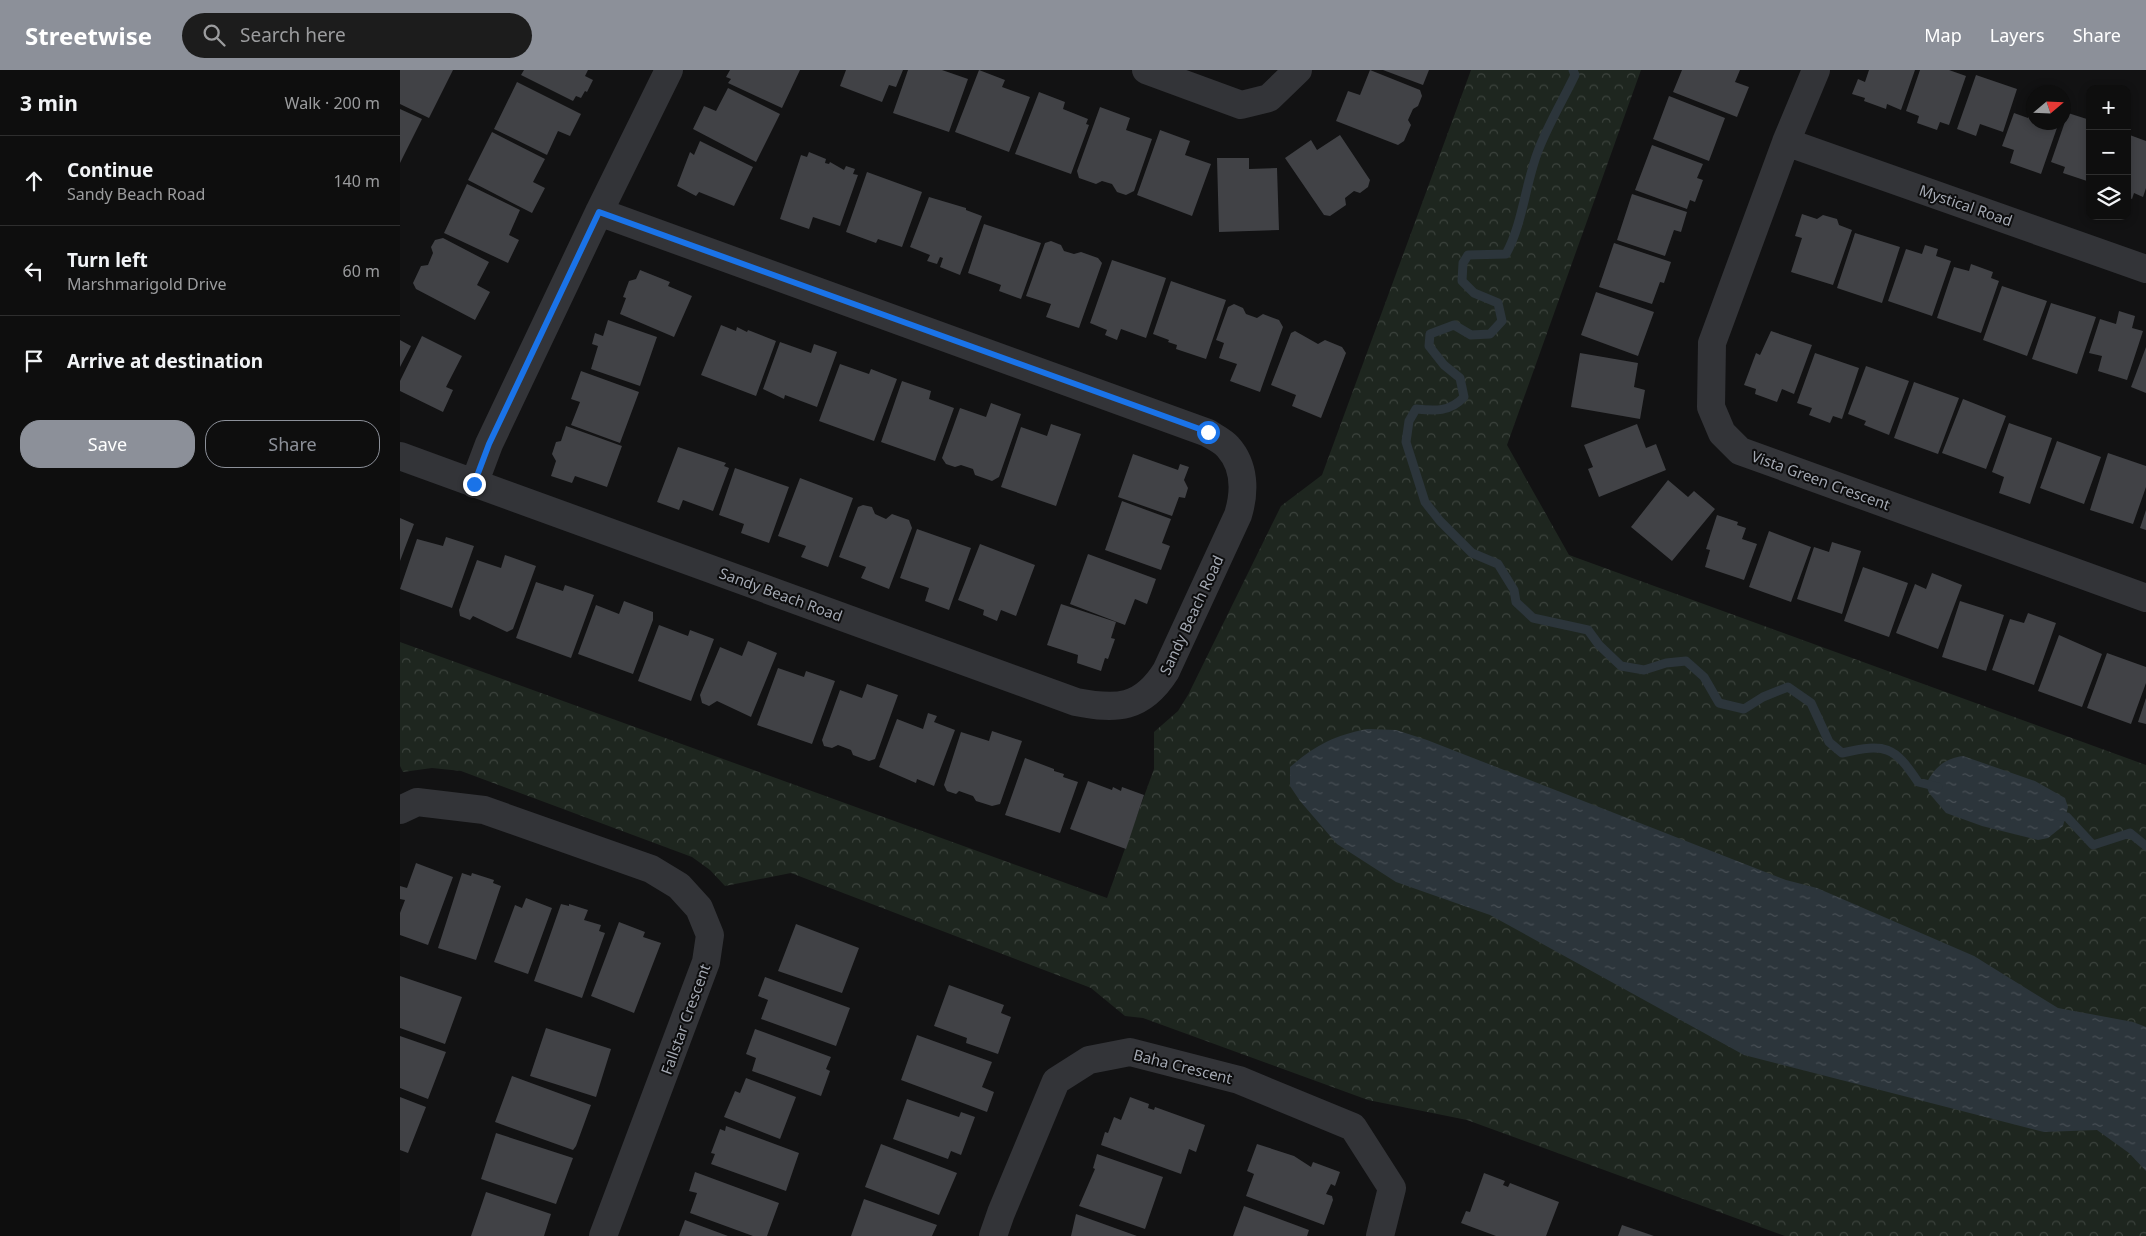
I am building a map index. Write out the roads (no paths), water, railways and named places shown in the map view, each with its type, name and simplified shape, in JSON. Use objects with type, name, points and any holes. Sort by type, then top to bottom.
[{"type":"street","points":[[474,484],[489,444],[669,70]]},
{"type":"street","points":[[1146,70],[1242,105],[1269,98],[1298,70]]},
{"type":"street","name":"Vista Green Crescent","points":[[1816,70],[1786,142],[1712,343],[1711,407],[1722,433],[1740,451],[2146,598]]},
{"type":"street","name":"Mystical Road","points":[[1786,142],[2146,269]]},
{"type":"street","name":"Sandy Beach Road","points":[[400,456],[1076,702],[1098,707],[1117,706],[1137,700],[1154,689],[1166,671],[1238,515],[1244,494],[1240,468],[1228,446],[1208,432],[599,212]]},
{"type":"street","name":"Fallstar Crescent","points":[[400,810],[417,802],[484,810],[651,869],[679,886],[698,908],[710,935],[706,962],[603,1236]]},
{"type":"street","name":"Baha Crescent","points":[[993,1236],[1056,1081],[1089,1060],[1130,1052],[1239,1080],[1353,1126],[1392,1188],[1380,1236]]},
{"type":"water","points":[[1367,729],[1396,730],[1427,740],[1786,880],[1817,888],[1974,956],[2058,1008],[2133,1022],[2146,1027],[2146,1171],[2129,1153],[2097,1130],[2044,1132],[1744,1055],[1490,915],[1396,882],[1337,844],[1300,801],[1290,786],[1290,767],[1308,753],[1335,738]]},
{"type":"water","points":[[1963,756],[2035,781],[2065,798],[2068,807],[2063,826],[2048,838],[2038,840],[1982,826],[1946,813],[1929,793],[1926,784],[1941,765],[1950,759]]},
{"type":"waterway","points":[[1573,70],[1575,75],[1538,151],[1516,230],[1506,254],[1468,255],[1463,263],[1462,281],[1474,293],[1498,303],[1502,321],[1490,334],[1471,335],[1454,325],[1430,334],[1429,346],[1444,365],[1460,378],[1464,397],[1448,408],[1416,409],[1409,421],[1406,442],[1425,502],[1440,521],[1472,553],[1498,564],[1514,590],[1516,602],[1533,618],[1588,630],[1599,645],[1621,666],[1644,670],[1666,663],[1686,661],[1704,677],[1719,703],[1744,709],[1763,697],[1788,687],[1811,703],[1829,742],[1842,753],[1869,748],[1888,750],[1902,761],[1918,782],[1938,787]]},
{"type":"waterway","points":[[2055,815],[2067,817],[2093,845],[2130,833],[2146,846]]}]
